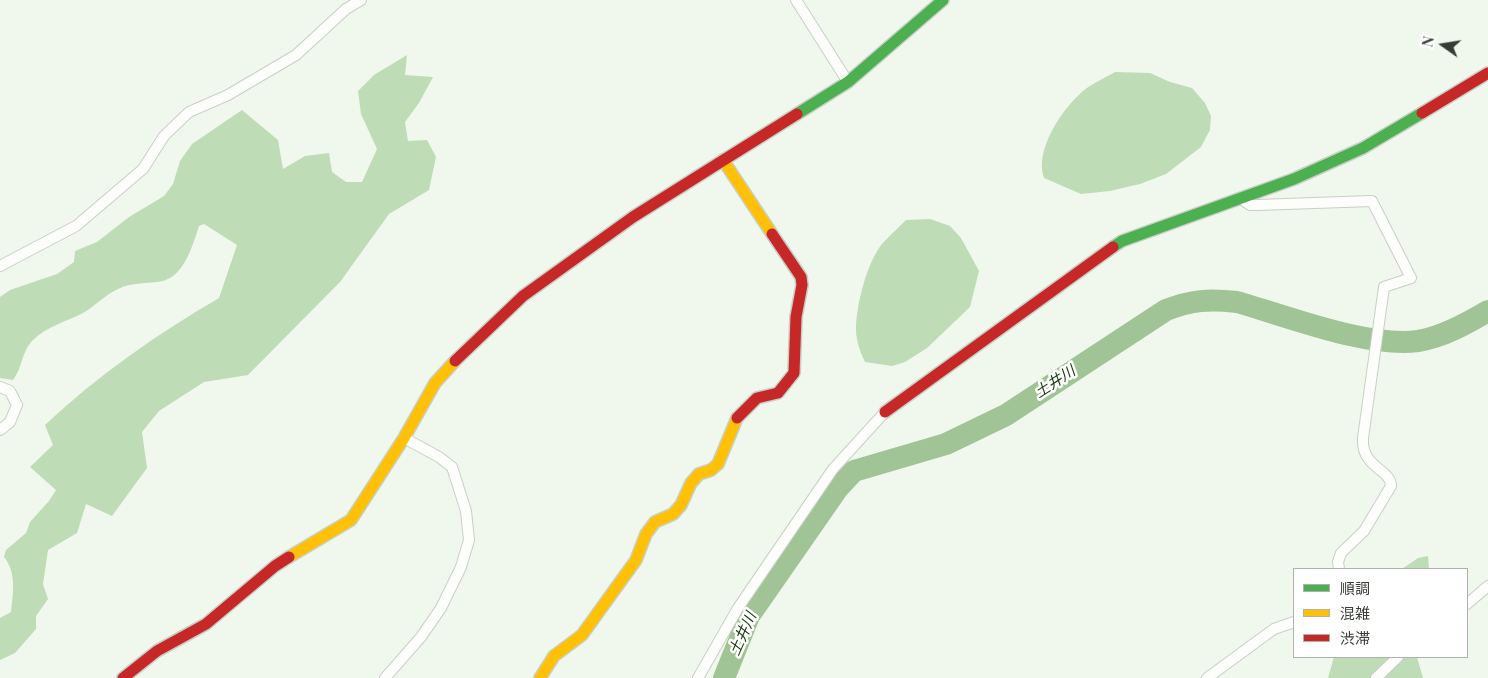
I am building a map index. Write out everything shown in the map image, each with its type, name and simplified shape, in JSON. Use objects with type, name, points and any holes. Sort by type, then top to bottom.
[{"type":"street","points":[[0,266],[76,226],[143,169],[164,136],[189,112],[228,95],[296,55],[346,10],[360,0]]},
{"type":"street","points":[[796,0],[848,82]]},
{"type":"street","points":[[123,678],[158,651],[206,624],[275,566],[351,520],[404,438],[435,383],[522,296],[633,217],[848,82],[943,0]]},
{"type":"street","points":[[698,678],[738,608],[833,469],[885,412],[1122,241],[1294,179],[1363,148],[1488,73]]},
{"type":"street","points":[[540,678],[554,656],[582,634],[636,560],[646,534],[655,522],[673,514],[681,505],[691,483],[699,474],[711,470],[718,464],[734,422],[747,406],[757,398],[778,393],[786,386],[794,373],[796,317],[802,285],[801,277],[723,160]]},
{"type":"street","points":[[1240,198],[1250,205],[1372,201],[1412,278],[1384,287],[1363,448],[1367,458],[1390,479],[1390,486],[1364,531],[1341,552],[1338,562],[1339,568]]},
{"type":"street","points":[[0,387],[10,391],[17,405],[10,422],[0,430]]},
{"type":"street","points":[[385,678],[420,637],[441,608],[461,567],[469,540],[466,511],[452,468],[440,457],[404,438]]},
{"type":"street","points":[[1468,603],[1488,586]]},
{"type":"street","points":[[1207,678],[1274,629],[1293,622]]},
{"type":"street","points":[[1376,678],[1397,658]]},
{"type":"green space","points":[[407,55],[405,75],[433,77],[419,103],[405,122],[408,141],[427,140],[436,157],[429,190],[389,214],[340,282],[248,375],[204,382],[159,411],[142,432],[147,468],[112,516],[86,504],[77,533],[48,550],[43,584],[48,599],[36,616],[36,629],[15,653],[0,660],[0,618],[11,612],[13,590],[11,570],[4,557],[6,550],[26,533],[30,522],[49,501],[56,490],[30,467],[53,445],[45,425],[85,390],[128,357],[173,326],[219,298],[237,245],[204,224],[199,226],[187,258],[171,278],[163,281],[134,284],[118,289],[83,313],[44,331],[29,345],[13,380],[0,378],[0,297],[10,290],[57,274],[74,262],[75,251],[97,242],[129,217],[164,196],[173,184],[180,161],[192,144],[242,110],[278,140],[283,169],[305,156],[329,153],[332,172],[346,182],[362,182],[377,149],[361,114],[358,91],[374,75]]},
{"type":"green space","points":[[1115,72],[1150,73],[1170,82],[1192,88],[1205,103],[1211,116],[1210,130],[1201,147],[1166,174],[1140,184],[1110,191],[1081,194],[1044,178],[1042,167],[1046,143],[1066,109],[1082,92]]},
{"type":"green space","points":[[930,219],[950,226],[961,238],[979,271],[970,307],[927,348],[905,362],[892,366],[865,362],[856,333],[860,297],[872,262],[882,244],[906,220]]},
{"type":"green space","points":[[1428,556],[1429,568],[1403,568],[1418,558]]},
{"type":"green space","points":[[1334,658],[1417,658],[1423,678],[1328,678]]},
{"type":"waterway","name":"土井川","points":[[724,678],[749,616],[838,488],[854,471],[946,444],[1006,415],[1166,310],[1201,301],[1237,302],[1352,335],[1398,342],[1418,341],[1446,333],[1488,311]]},
{"type":"traffic: fast","points":[[797,114],[848,82],[943,0]]},
{"type":"traffic: fast","points":[[1113,247],[1122,241],[1294,179],[1363,148],[1422,113]]},
{"type":"traffic: slow","points":[[723,160],[772,234]]},
{"type":"traffic: slow","points":[[289,557],[351,520],[404,438],[435,383],[455,361]]},
{"type":"traffic: slow","points":[[540,678],[554,656],[582,635],[636,560],[646,534],[655,522],[673,514],[681,505],[691,483],[699,474],[711,470],[718,464],[737,418]]},
{"type":"traffic: jam","points":[[1422,113],[1488,73]]},
{"type":"traffic: jam","points":[[455,361],[523,296],[633,217],[797,114]]},
{"type":"traffic: jam","points":[[737,418],[757,398],[778,393],[794,373],[796,317],[802,285],[801,277],[772,234]]},
{"type":"traffic: jam","points":[[885,412],[1113,247]]},
{"type":"traffic: jam","points":[[123,678],[157,651],[206,624],[275,566],[289,557]]}]
